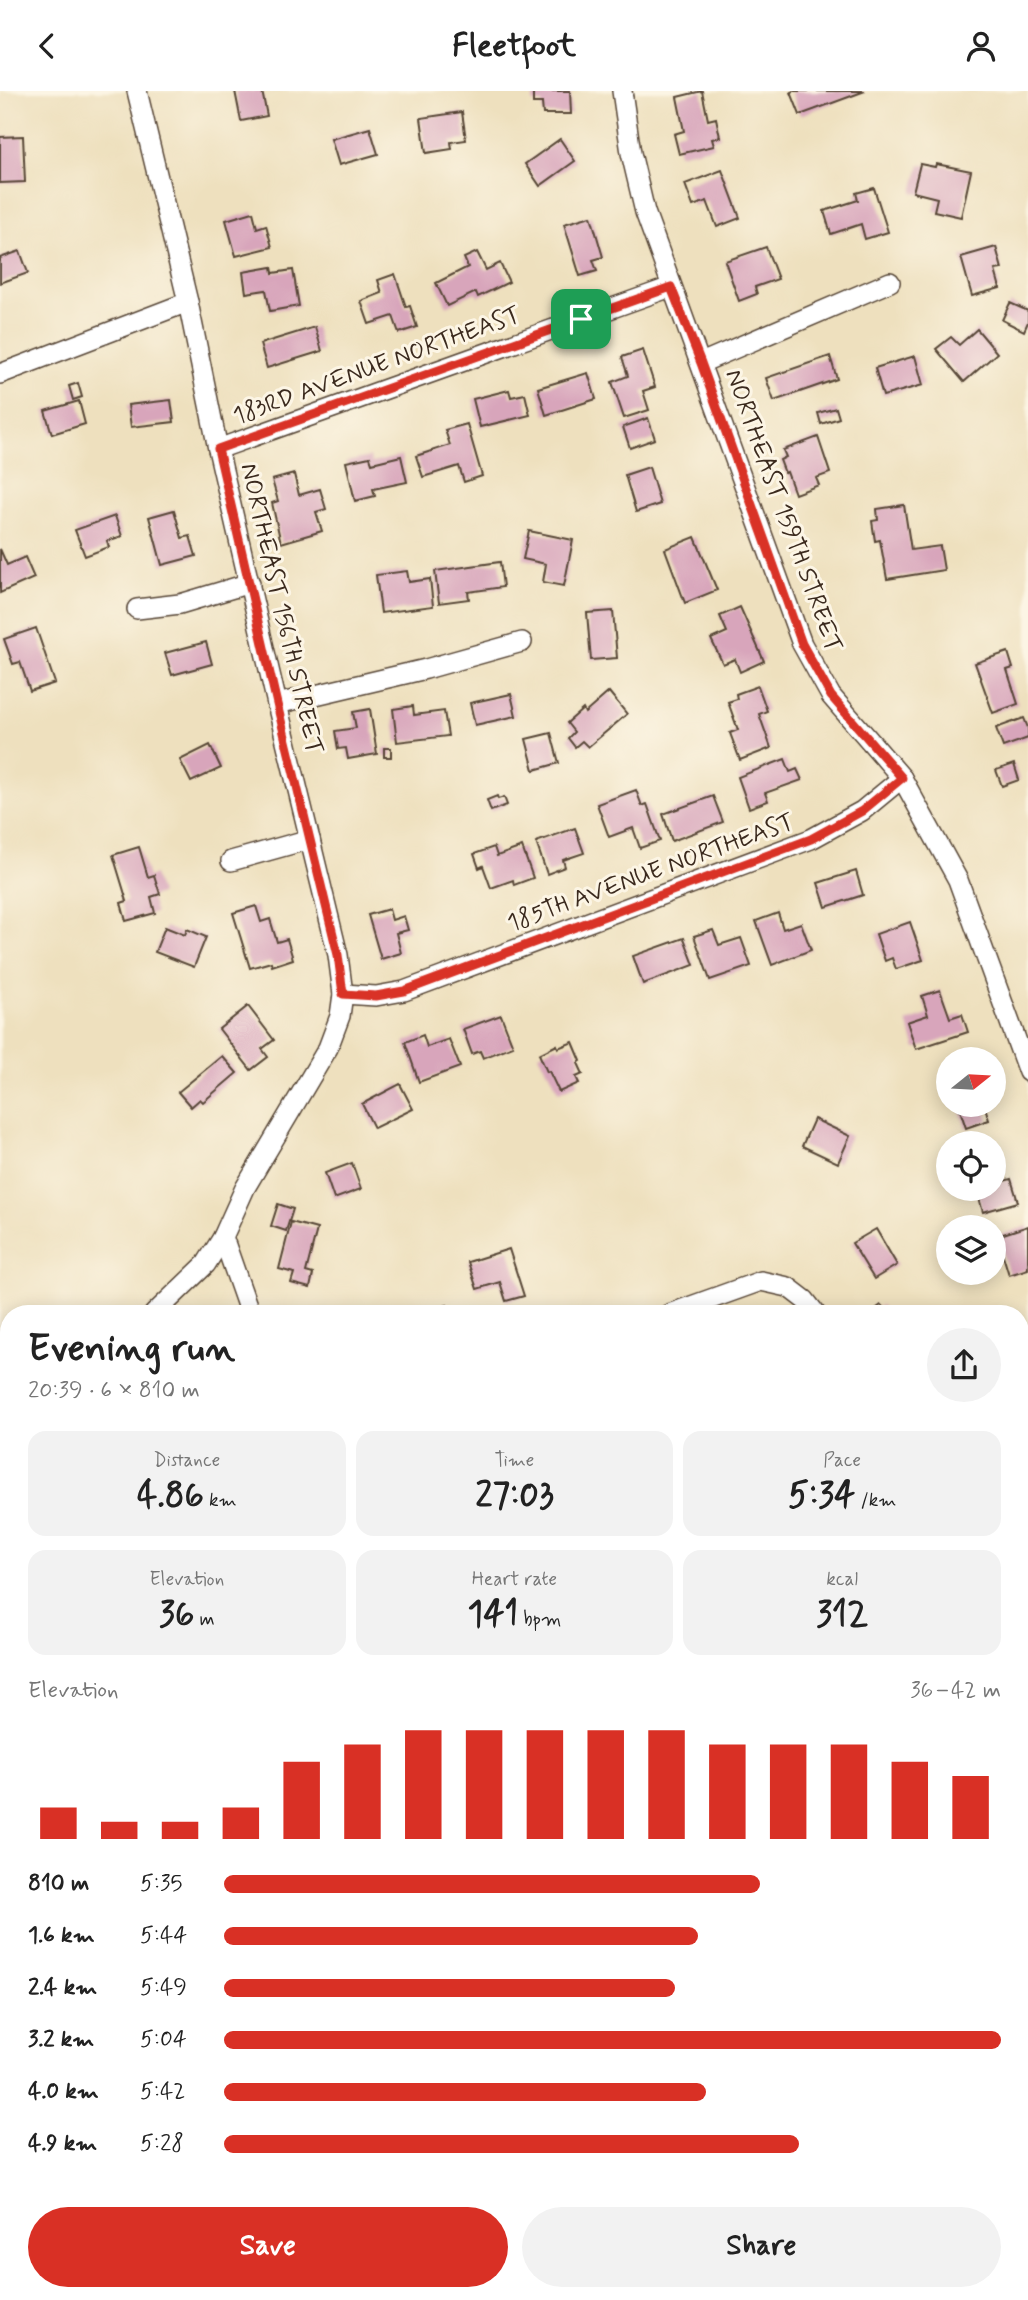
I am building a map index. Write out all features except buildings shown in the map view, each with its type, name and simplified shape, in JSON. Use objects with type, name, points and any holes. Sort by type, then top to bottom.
[{"type":"street","name":"NORTHEAST 156TH STREET","points":[[137,91],[188,302],[218,449],[277,704],[338,955],[343,994],[340,1016],[328,1048],[245,1188],[223,1237]]},
{"type":"street","name":"NORTHEAST 159TH STREET","points":[[622,91],[631,153],[645,212],[802,644],[831,696],[902,778],[958,880],[1028,1072]]},
{"type":"street","points":[[701,363],[890,282]]},
{"type":"street","name":"183RD AVENUE NORTHEAST","points":[[218,449],[671,287]]},
{"type":"street","points":[[0,374],[188,302]]},
{"type":"street","points":[[137,609],[180,604],[250,583]]},
{"type":"street","points":[[277,704],[426,669],[522,642]]},
{"type":"street","name":"185TH AVENUE NORTHEAST","points":[[343,994],[376,996],[404,991],[811,839],[862,811],[902,778]]},
{"type":"street","points":[[231,861],[310,839]]},
{"type":"street","points":[[163,1305],[206,1264],[223,1237]]},
{"type":"street","points":[[223,1237],[247,1305]]},
{"type":"street","points":[[695,1305],[761,1281],[788,1287],[809,1305]]},
{"type":"route","points":[[671,287],[802,644],[831,696],[902,778],[862,811],[811,839],[404,991],[376,996],[343,994],[338,955],[218,449],[581,319],[671,287]]}]
